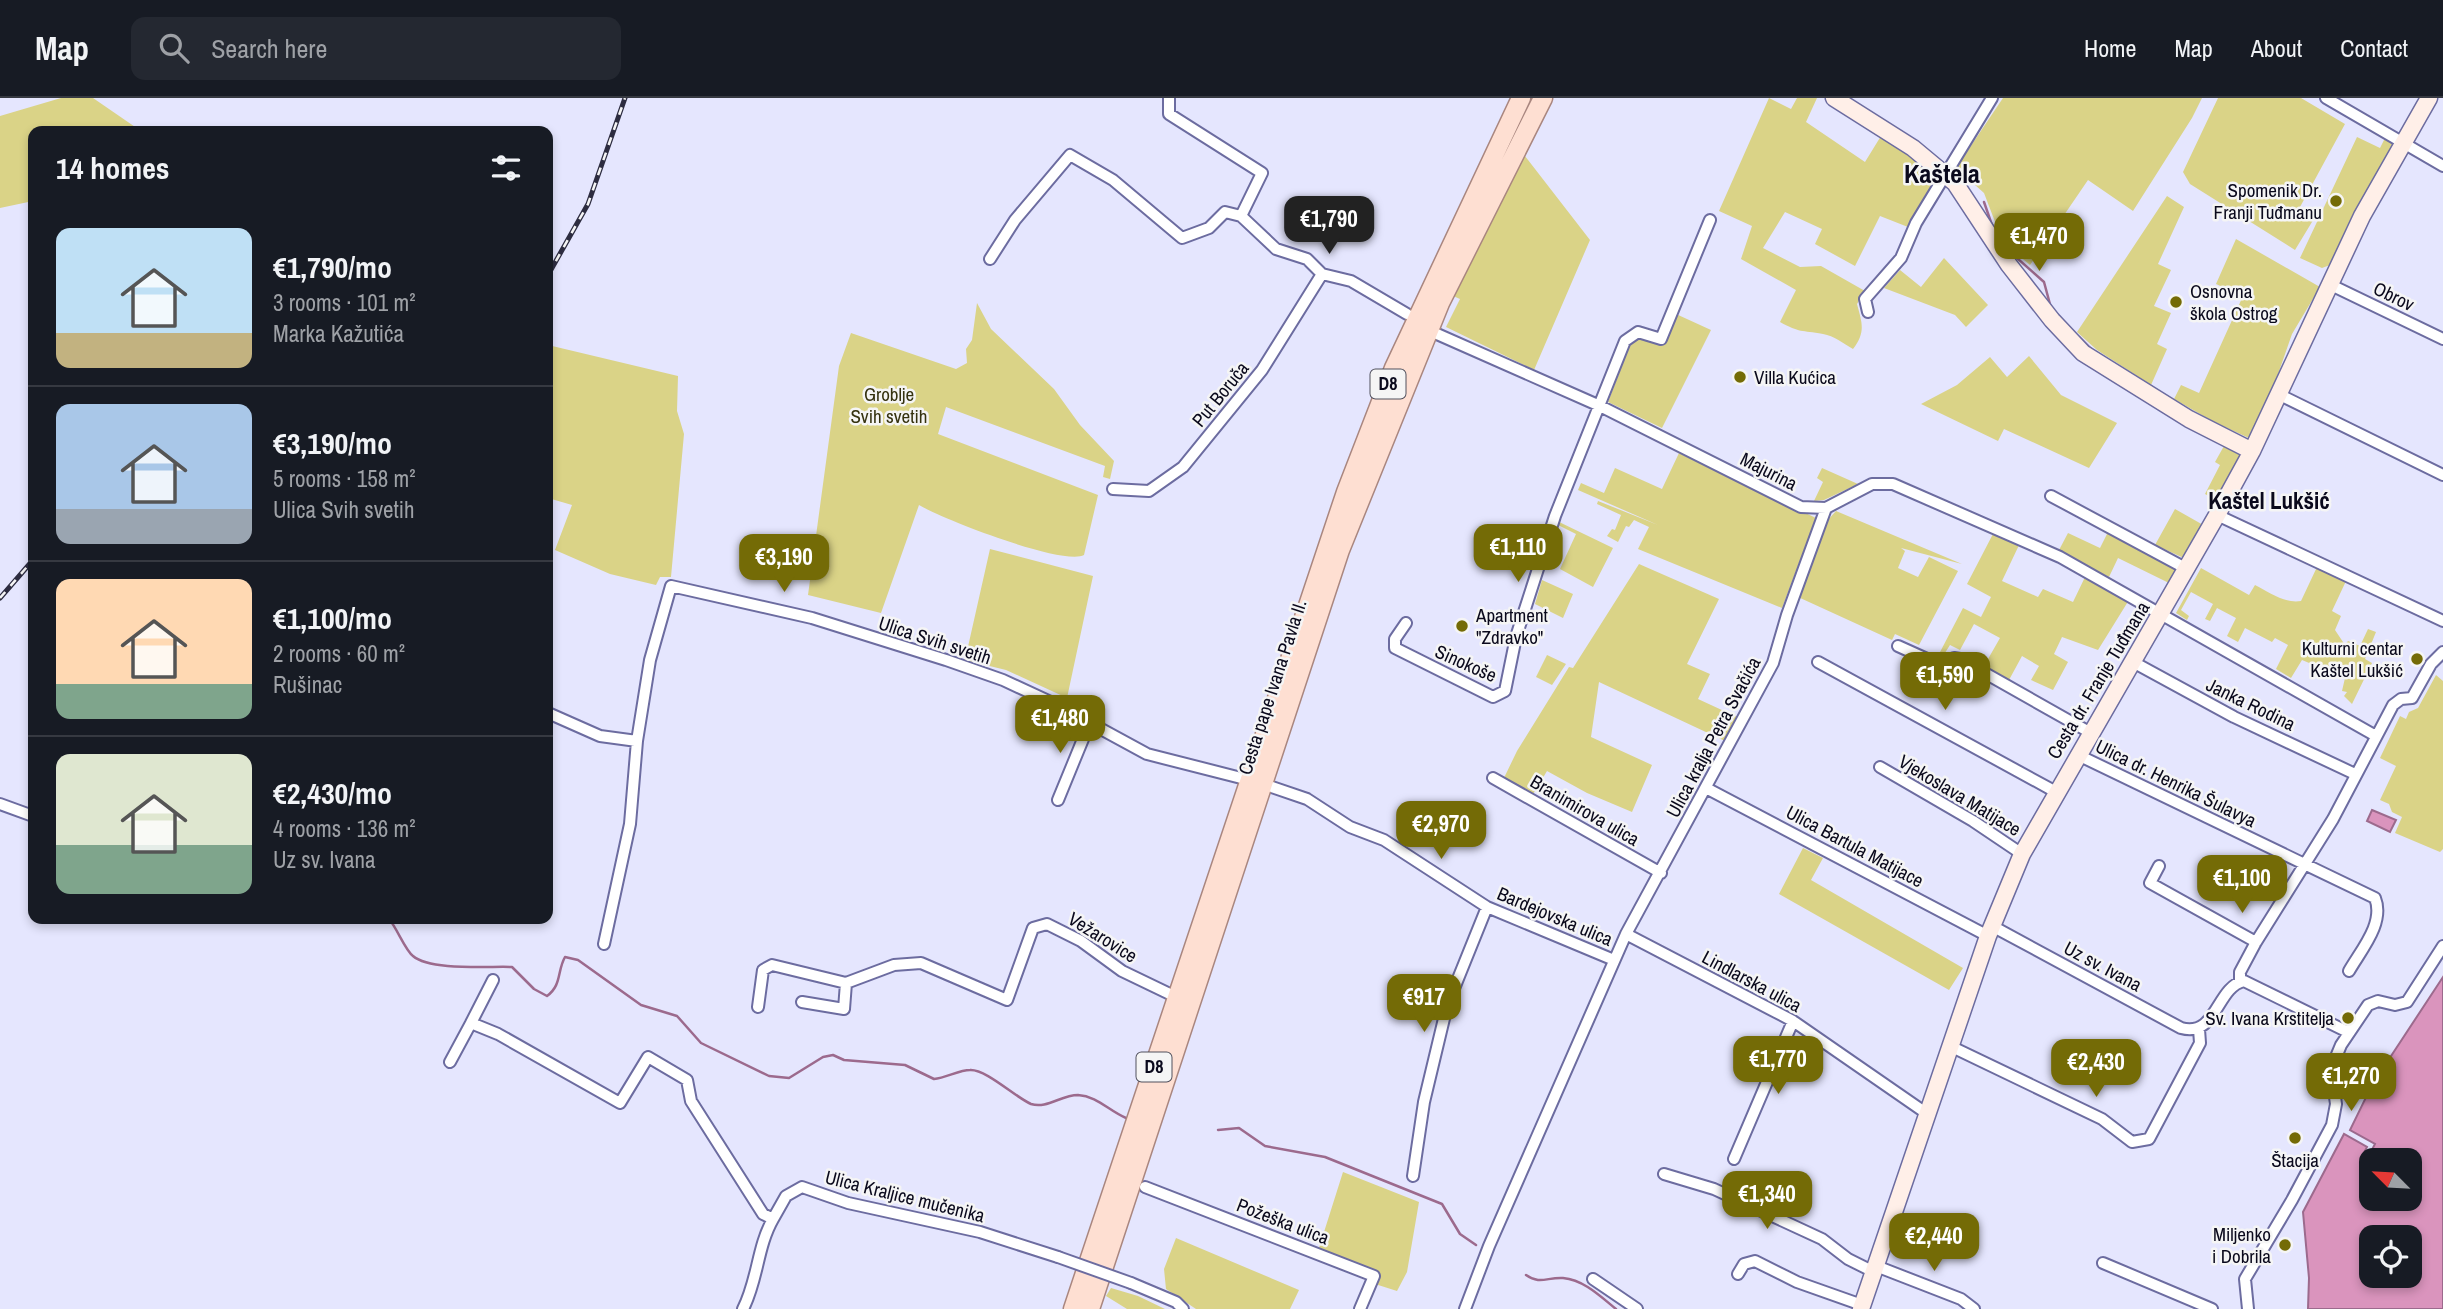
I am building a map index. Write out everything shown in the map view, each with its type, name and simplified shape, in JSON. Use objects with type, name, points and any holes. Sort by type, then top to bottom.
[{"type":"main road","name":"Cesta pape Ivana Pavla II.","points":[[1090,1309],[1346,492],[1394,368],[1521,98]]},
{"type":"main road","name":"Cesta pape Ivana Pavla II.","points":[[1073,1309],[1176,997],[1340,550],[1440,303],[1543,98]]},
{"type":"main road","points":[[1834,98],[1945,173],[1981,218],[2009,265],[2052,320],[2083,353],[2189,419],[2252,451]]},
{"type":"main road","name":"Cesta dr. Franje Tuđmana","points":[[1862,1307],[1990,931],[2022,854],[2162,614],[2252,451],[2304,335],[2331,285],[2360,214],[2399,141],[2429,98]]},
{"type":"street","points":[[1169,98],[1169,114],[1262,173],[1241,216]]},
{"type":"street","points":[[1868,312],[1865,299],[1901,258],[1916,223],[1992,98]]},
{"type":"street","points":[[2326,98],[2443,166]]},
{"type":"street","points":[[990,259],[1015,220],[1070,155],[1113,180],[1182,238],[1209,228],[1225,212],[1241,216],[1276,249],[1307,259],[1322,274],[1351,281],[1407,314]]},
{"type":"street","points":[[1600,406],[1625,341],[1639,331],[1661,339],[1710,220]]},
{"type":"street","name":"Put Boruča","points":[[1112,489],[1149,491],[1182,467],[1262,370],[1322,274]]},
{"type":"street","name":"Obrov","points":[[2331,285],[2443,339]]},
{"type":"street","name":"Majurina","points":[[1437,334],[1600,406],[1801,507],[1826,508]]},
{"type":"street","points":[[2278,394],[2443,475]]},
{"type":"street","name":"Sinokoše","points":[[1406,622],[1395,639],[1395,648],[1493,697],[1505,691],[1516,637],[1555,516],[1600,406]]},
{"type":"street","points":[[1826,508],[1872,484],[1893,484],[2060,557],[2376,736]]},
{"type":"street","points":[[2051,496],[2187,569]]},
{"type":"street","name":"Ulica kralja Petra Svačića","points":[[1626,934],[1773,663],[1787,615],[1826,508]]},
{"type":"street","points":[[2217,515],[2443,621]]},
{"type":"street","name":"Ulica Svih svetih","points":[[604,944],[630,824],[636,741],[650,660],[671,586],[804,616],[946,660],[1003,680],[1090,722],[1147,754],[1256,782]]},
{"type":"street","points":[[1898,646],[1938,664],[1954,658],[1960,659],[2091,733]]},
{"type":"street","points":[[1952,1047],[2102,1119],[2132,1142],[2149,1139],[2200,1042],[2199,1029],[2240,982],[2240,972],[2256,942],[2333,819],[2395,701],[2412,698],[2431,664],[2441,654]]},
{"type":"street","points":[[1818,662],[2056,792]]},
{"type":"street","name":"Janka Rodina","points":[[2133,662],[2234,717],[2355,774]]},
{"type":"street","points":[[553,715],[600,736],[636,741]]},
{"type":"street","points":[[1058,800],[1090,722]]},
{"type":"street","name":"Ulica dr. Henrika Šulavya","points":[[2078,755],[2375,898],[2379,907],[2376,924],[2349,971]]},
{"type":"street","name":"Vjekoslava Matijace","points":[[1880,767],[1973,821],[2022,854]]},
{"type":"street","name":"Branimirova ulica","points":[[1493,778],[1661,873]]},
{"type":"street","name":"Bardejovska ulica","points":[[1256,782],[1307,799],[1350,827],[1384,840],[1487,907],[1614,960]]},
{"type":"street","name":"Ulica Bartula Matijace","points":[[1706,788],[1990,931]]},
{"type":"street","points":[[0,804],[28,814]]},
{"type":"street","points":[[2159,866],[2150,883],[2256,942]]},
{"type":"street","points":[[1413,1176],[1424,1102],[1447,1006],[1487,907]]},
{"type":"street","name":"Vežarovice","points":[[846,983],[894,965],[921,963],[1007,1000],[1033,928],[1047,924],[1081,941],[1122,971],[1176,997]]},
{"type":"street","name":"Uz sv. Ivana","points":[[1990,931],[2181,1028],[2199,1029]]},
{"type":"street","points":[[1465,1309],[1626,934]]},
{"type":"street","name":"Lindlarska ulica","points":[[1626,934],[1793,1021],[1926,1113]]},
{"type":"street","points":[[2248,1309],[2245,1279],[2332,1125],[2336,1104],[2332,1063],[2348,1031],[2364,1009],[2374,1002],[2395,1005],[2407,1002],[2443,946]]},
{"type":"street","points":[[758,1007],[763,970],[772,965],[846,983],[844,1009],[802,1002]]},
{"type":"street","points":[[450,1062],[493,980]]},
{"type":"street","points":[[2240,982],[2253,984],[2348,1031]]},
{"type":"street","points":[[1734,1159],[1793,1021]]},
{"type":"street","points":[[471,1023],[498,1034],[620,1103],[648,1057],[687,1080],[691,1101],[716,1141],[763,1214],[774,1219]]},
{"type":"street","points":[[1664,1174],[1714,1189],[1822,1238],[1848,1259],[1961,1299],[1974,1309]]},
{"type":"street","name":"Ulica Kraljice mučenika","points":[[743,1309],[752,1291],[762,1239],[786,1196],[802,1187],[848,1203],[980,1232],[1130,1283],[1176,1302],[1183,1309]]},
{"type":"street","name":"Požeška ulica","points":[[1145,1187],[1374,1276],[1360,1309]]},
{"type":"street","points":[[1738,1274],[1744,1264],[1755,1261],[1797,1282],[1862,1307]]},
{"type":"street","points":[[2103,1263],[2212,1309]]},
{"type":"street","points":[[1593,1279],[1637,1309]]},
{"type":"green space","points":[[61,98],[93,98],[134,126],[28,126],[28,202],[0,208],[0,116]]},
{"type":"green space","points":[[1769,98],[1791,109],[1797,98],[1817,98],[1806,122],[1865,162],[1881,136],[1938,174],[1908,227],[1880,216],[1855,266],[1815,244],[1822,229],[1785,212],[1763,248],[1800,267],[1821,266],[1865,291],[1857,304],[1862,327],[1853,349],[1831,336],[1797,330],[1780,322],[1796,290],[1741,259],[1752,226],[1719,211]]},
{"type":"green space","points":[[2003,98],[2202,98],[2133,211],[2088,180],[2030,265],[2017,254],[1997,227],[1984,193],[1956,168]]},
{"type":"green space","points":[[2218,98],[2301,98],[2345,124],[2300,207],[2315,217],[2295,250],[2190,184],[2183,172]]},
{"type":"green space","points":[[2386,136],[2396,144],[2330,265],[2322,268],[2300,258],[2357,137],[2380,148]]},
{"type":"green space","points":[[1521,151],[1590,240],[1534,370],[1446,327],[1460,299],[1453,296]]},
{"type":"green space","points":[[2167,196],[2184,207],[2158,264],[2171,270],[2154,306],[2171,313],[2157,344],[2167,349],[2151,385],[2097,350],[2077,332]]},
{"type":"green space","points":[[2236,239],[2320,287],[2292,334],[2276,380],[2249,438],[2174,399],[2181,385],[2199,393],[2243,296],[2216,284]]},
{"type":"green space","points":[[1944,258],[1988,305],[1966,327],[1955,315],[1884,288],[1900,270],[1921,287]]},
{"type":"green space","name":"Groblje Svih svetih","points":[[977,303],[991,329],[1054,389],[1080,425],[1114,461],[1110,479],[1103,477],[1105,466],[946,407],[938,434],[1098,495],[1084,555],[1072,557],[1029,548],[976,530],[919,505],[881,613],[808,595],[839,366],[851,333],[956,369],[967,363],[966,349],[972,340]]},
{"type":"green space","points":[[1676,314],[1711,330],[1662,428],[1608,402],[1630,345],[1638,338],[1662,346]]},
{"type":"green space","points":[[553,346],[678,376],[677,411],[684,434],[671,577],[660,577],[656,585],[610,574],[555,550],[572,505],[553,499]]},
{"type":"green space","points":[[2029,356],[2061,395],[2117,423],[2089,468],[2004,429],[1998,441],[1921,404],[1957,385],[1990,357],[2007,377]]},
{"type":"green space","points":[[2224,446],[2243,457],[2219,501],[2205,494],[2220,465],[2215,462]]},
{"type":"green space","points":[[1679,453],[1816,518],[1782,608],[1638,549],[1649,527],[1634,520],[1629,527],[1626,526],[1618,542],[1607,536],[1612,529],[1615,530],[1621,515],[1597,504],[1598,501],[1658,525],[1578,490],[1581,483],[1604,493],[1615,468],[1662,489]]},
{"type":"green space","points":[[1822,468],[1858,484],[1824,500],[1814,501],[1823,482],[1817,478]]},
{"type":"green space","points":[[2175,509],[2205,526],[2186,559],[2155,545]]},
{"type":"green space","points":[[1836,511],[1962,564],[1901,548],[1905,551],[1898,568],[1918,577],[1929,557],[1958,571],[1919,645],[1895,634],[1892,640],[1798,597],[1827,521]]},
{"type":"green space","points":[[1557,521],[1613,548],[1593,587],[1560,569],[1576,534],[1556,524]]},
{"type":"green space","points":[[2109,530],[2179,569],[2171,584],[2118,558],[2109,577],[2058,552],[2068,533],[2100,548]]},
{"type":"green space","points":[[1994,532],[2020,543],[2002,581],[2038,597],[2043,589],[2073,602],[2086,575],[2129,600],[2098,650],[2062,637],[2054,654],[2068,662],[2053,690],[2031,680],[2039,666],[2022,656],[2009,680],[1984,666],[2000,638],[1974,624],[1960,650],[1950,645],[1943,656],[1939,654],[1963,608],[1981,617],[1991,597],[1967,584]]},
{"type":"green space","points":[[990,549],[1093,576],[1067,698],[1006,670],[965,660]]},
{"type":"green space","points":[[1639,564],[1719,599],[1687,664],[1710,674],[1698,699],[1737,717],[1725,741],[1599,682],[1591,737],[1652,765],[1632,812],[1587,793],[1547,771],[1532,796],[1503,780],[1517,751],[1569,667],[1573,668]]},
{"type":"green space","points":[[2317,567],[2346,581],[2332,611],[2341,616],[2335,630],[2345,645],[2348,641],[2360,646],[2368,629],[2376,632],[2365,659],[2372,663],[2352,704],[2344,696],[2347,692],[2342,691],[2345,678],[2302,660],[2291,678],[2276,669],[2288,645],[2275,638],[2272,642],[2245,628],[2238,642],[2227,636],[2236,618],[2217,608],[2210,621],[2205,619],[2213,604],[2191,592],[2181,610],[2189,616],[2187,620],[2176,613],[2201,568],[2249,595],[2255,585],[2277,597],[2301,601]]},
{"type":"green space","points":[[1542,580],[1573,594],[1563,618],[1535,604]]},
{"type":"green space","points":[[1547,655],[1566,664],[1552,685],[1536,677]]},
{"type":"green space","points":[[2436,675],[2443,681],[2443,849],[2440,852],[2395,833],[2402,817],[2392,812],[2389,804],[2380,800],[2396,766],[2380,758],[2400,716],[2406,719],[2409,712],[2418,708]]},
{"type":"green space","points":[[1803,848],[1823,858],[1811,880],[1963,968],[1949,990],[1779,894]]},
{"type":"green space","points":[[1343,1172],[1419,1202],[1407,1272],[1397,1291],[1375,1284],[1375,1273],[1318,1251]]},
{"type":"green space","points":[[1176,1238],[1299,1290],[1290,1309],[1196,1309],[1166,1289],[1164,1269]]},
{"type":"green space","points":[[1111,1288],[1138,1296],[1165,1309],[1127,1309],[1106,1296]]},
{"type":"shaded area","points":[[2372,810],[2396,820],[2390,832],[2367,821]]},
{"type":"shaded area","points":[[2443,977],[2443,1309],[2308,1309],[2309,1278],[2303,1212],[2344,1134],[2367,1147],[2359,1148],[2359,1211],[2422,1211],[2422,1148],[2373,1148],[2375,1144],[2350,1130],[2372,1085]]},
{"type":"waterway","points":[[1984,202],[1993,228]]},
{"type":"waterway","points":[[2009,251],[2044,282],[2051,308]]},
{"type":"waterway","points":[[2079,337],[2092,350]]},
{"type":"waterway","points":[[392,924],[410,953],[421,961],[446,966],[512,967],[534,989],[547,996],[557,983],[565,957],[578,960],[641,1005],[677,1016],[701,1043],[769,1076],[789,1078],[823,1057],[833,1055],[844,1060],[905,1065],[934,1079],[970,1070],[992,1078],[1031,1104],[1043,1105],[1072,1096],[1085,1096],[1126,1118]]},
{"type":"waterway","points":[[1218,1130],[1239,1128],[1265,1146],[1325,1157],[1442,1204],[1460,1234],[1476,1245]]},
{"type":"waterway","points":[[1526,1275],[1535,1280],[1571,1279],[1591,1289],[1616,1309]]},
{"type":"railway","points":[[553,266],[588,204],[625,98]]},
{"type":"railway","points":[[0,598],[28,566]]},
{"type":"place","name":"Spomenik Dr. Franji Tuđmanu","points":[[2336,201]]},
{"type":"place","name":"Osnovna škola Ostrog","points":[[2176,302]]},
{"type":"place","name":"Villa Kućica","points":[[1740,377]]},
{"type":"place","name":"Apartment \"Zdravko\"","points":[[1462,626]]},
{"type":"place","name":"Kulturni centar Kaštel Lukšić","points":[[2417,659]]},
{"type":"place","name":"Sv. Ivana Krstitelja","points":[[2348,1018]]},
{"type":"place","name":"Štacija","points":[[2295,1138]]},
{"type":"place","name":"Miljenko i Dobrila","points":[[2285,1245]]},
{"type":"district","name":"Kaštela","points":[[1942,174]]},
{"type":"district","name":"Kaštel Lukšić","points":[[2269,501]]}]
